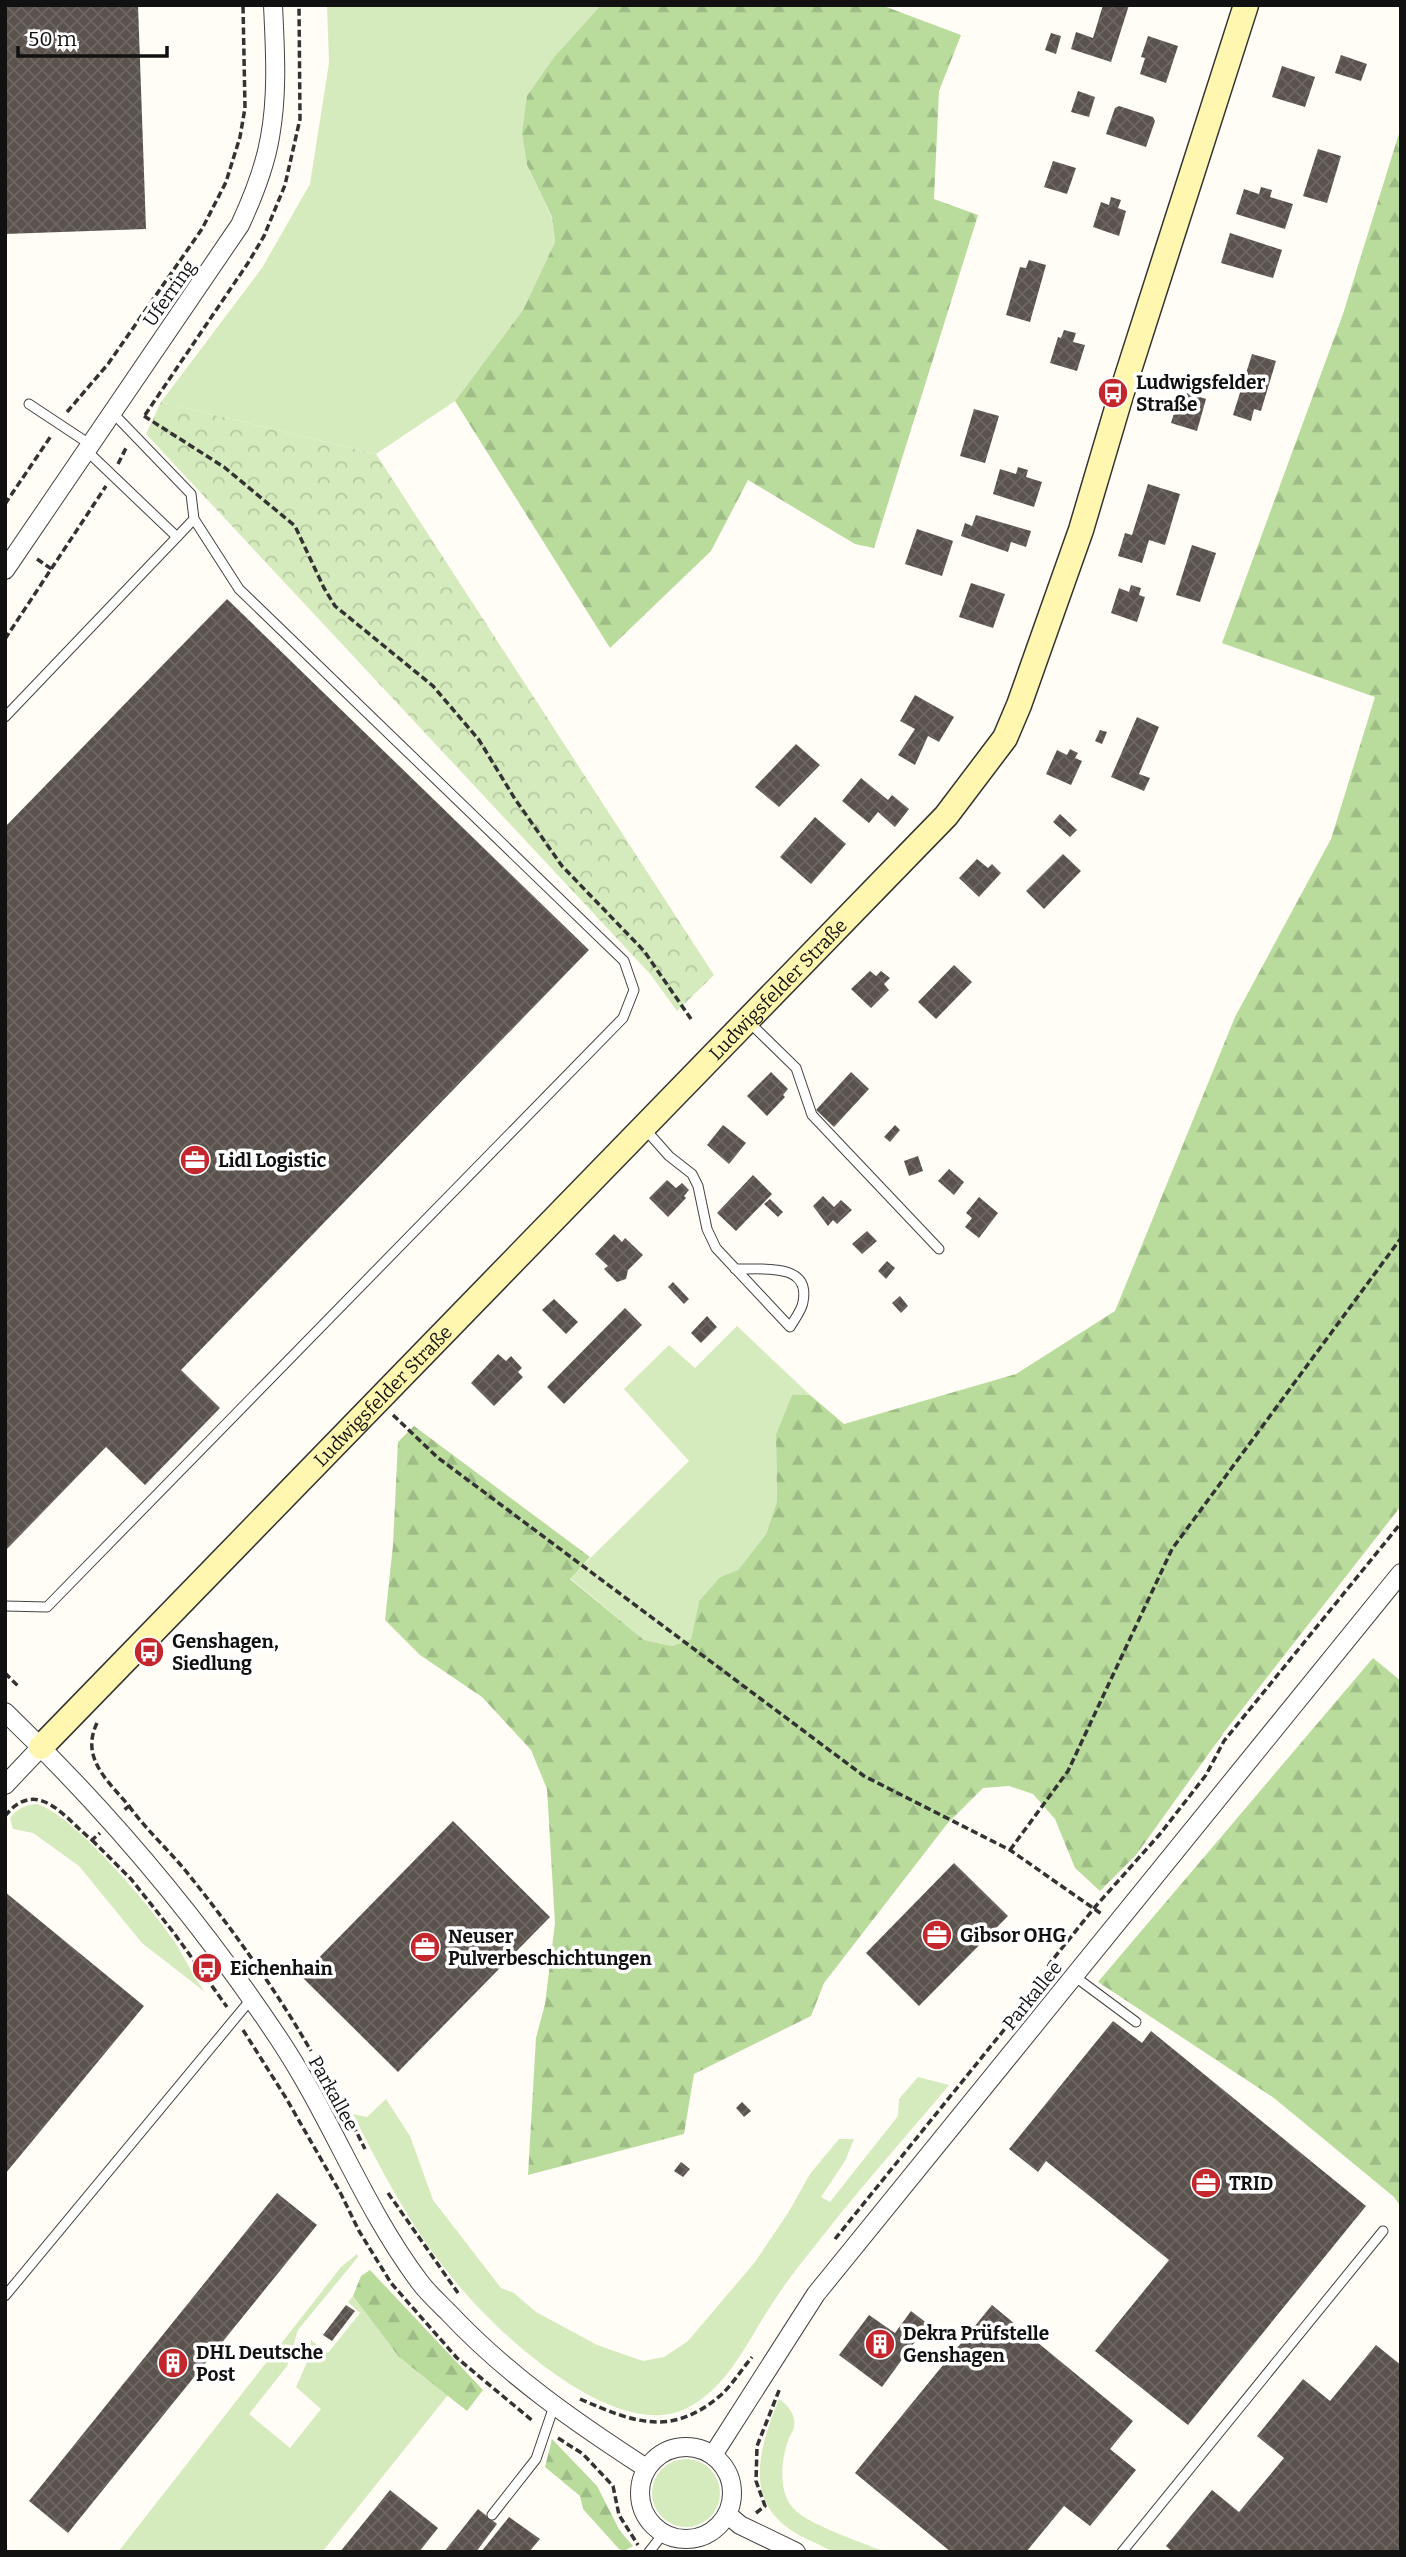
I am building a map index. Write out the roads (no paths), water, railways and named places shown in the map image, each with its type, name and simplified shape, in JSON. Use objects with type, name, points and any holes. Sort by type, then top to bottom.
[{"type":"street","name":"Uferring","points":[[5,570],[240,225],[253,196],[270,138],[274,105],[273,5]]},
{"type":"street","name":"Ludwigsfelder Straße","points":[[5,1785],[946,816],[1005,738],[1081,530],[1123,387],[1246,5]]},
{"type":"street","name":"Parkallee","points":[[713,2455],[816,2294],[1401,1573]]},
{"type":"street","name":"Parkallee","points":[[5,1712],[41,1747],[166,1885],[200,1927],[282,2043],[321,2109],[371,2208],[420,2282],[475,2341],[554,2406],[646,2468]]},
{"type":"street","points":[[684,2446],[699,2448],[713,2455],[724,2466],[731,2482],[734,2519],[706,2535],[692,2539],[677,2539],[663,2534],[651,2524],[639,2497],[640,2482],[646,2468],[656,2457],[669,2449],[684,2446]]},
{"type":"street","points":[[734,2519],[796,2552]]},
{"type":"lane","points":[[29,404],[60,424],[89,448],[177,537]]},
{"type":"lane","points":[[5,1606],[47,1607],[623,1018],[634,990],[624,961],[239,589],[194,519],[191,495],[112,412]]},
{"type":"lane","points":[[5,717],[194,519]]},
{"type":"lane","points":[[747,1021],[796,1068],[812,1115],[939,1249]]},
{"type":"lane","points":[[644,1128],[669,1156],[692,1174],[716,1248],[735,1269],[790,1328],[803,1302],[802,1286],[798,1277],[788,1270],[735,1269]]},
{"type":"lane","points":[[1074,1976],[1136,2022]]},
{"type":"lane","points":[[5,2296],[251,1998]]},
{"type":"lane","points":[[1122,2552],[1383,2231]]},
{"type":"lane","points":[[492,2515],[536,2459],[554,2406]]},
{"type":"lane","points":[[649,2552],[663,2534]]},
{"type":"place","name":"Ludwigsfelder Straße","points":[[1113,393]]},
{"type":"place","name":"Lidl Logistic","points":[[195,1160]]},
{"type":"place","name":"Genshagen, Siedlung","points":[[149,1652]]},
{"type":"place","name":"Gibsor OHG","points":[[937,1935]]},
{"type":"place","name":"Neuser Pulverbeschichtungen","points":[[425,1947]]},
{"type":"place","name":"Eichenhain","points":[[207,1968]]},
{"type":"place","name":"TRID","points":[[1206,2183]]},
{"type":"place","name":"Dekra Prüfstelle Genshagen","points":[[880,2344]]},
{"type":"place","name":"DHL Deutsche Post","points":[[173,2363]]}]
